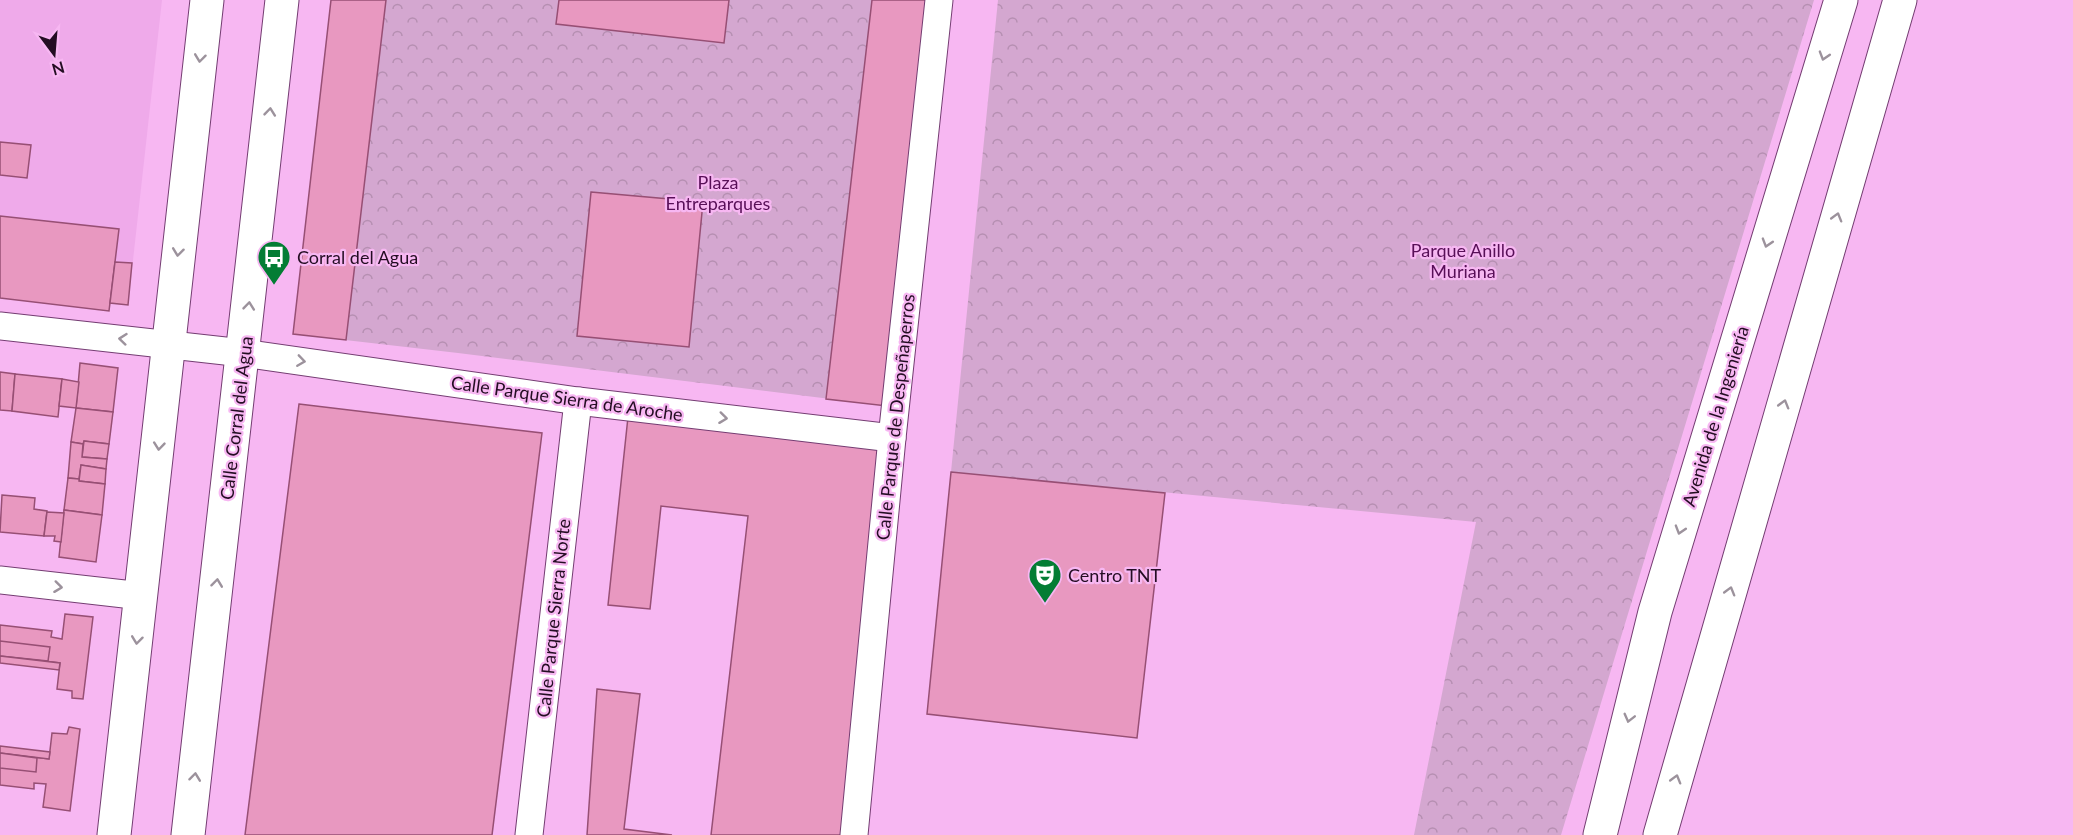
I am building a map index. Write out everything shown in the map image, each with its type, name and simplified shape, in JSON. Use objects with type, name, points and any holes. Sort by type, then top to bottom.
[{"type":"street","points":[[114,835],[207,0]]},
{"type":"street","name":"Calle Corral del Agua","points":[[188,835],[282,0]]},
{"type":"street","name":"Calle Parque de Despeñaperros","points":[[854,835],[892,438],[939,0]]},
{"type":"street","name":"Avenida de la Ingeniería","points":[[1600,835],[1655,612],[1841,0]]},
{"type":"street","points":[[1660,835],[1900,0]]},
{"type":"street","name":"Calle Parque Sierra de Aroche","points":[[0,326],[243,353],[578,401],[892,438]]},
{"type":"street","name":"Calle Parque Sierra Norte","points":[[529,835],[578,401]]},
{"type":"street","points":[[0,580],[142,596]]},
{"type":"shaded area","points":[[0,0],[162,0],[128,305],[111,303],[109,311],[0,298]]},
{"type":"green space","name":"Plaza Entreparques","points":[[331,0],[934,0],[887,406],[293,334]]},
{"type":"green space","name":"Parque Anillo Muriana","points":[[998,0],[1814,0],[1561,835],[1414,835],[1476,522],[951,472]]},
{"type":"building","points":[[331,0],[386,0],[346,340],[293,334]]},
{"type":"building","points":[[559,0],[729,0],[724,43],[556,24]]},
{"type":"building","points":[[872,0],[934,0],[887,406],[826,399]]},
{"type":"building","points":[[0,142],[31,145],[27,178],[0,175]]},
{"type":"building","points":[[591,192],[703,202],[689,347],[577,336]]},
{"type":"building","points":[[0,216],[119,229],[109,311],[0,298]]},
{"type":"building","points":[[115,262],[132,263],[128,305],[110,303]]},
{"type":"building","points":[[80,363],[118,368],[113,412],[76,408]]},
{"type":"building","points":[[0,372],[15,374],[12,411],[0,410]]},
{"type":"building","points":[[15,374],[62,379],[58,417],[12,411]]},
{"type":"building","points":[[62,379],[79,382],[76,408],[59,406]]},
{"type":"building","points":[[299,404],[542,433],[492,835],[245,835]]},
{"type":"building","points":[[76,408],[113,412],[109,444],[71,442]]},
{"type":"building","points":[[628,417],[888,444],[846,835],[711,835],[748,516],[661,506],[650,609],[608,605]]},
{"type":"building","points":[[84,441],[109,444],[107,459],[82,457]]},
{"type":"building","points":[[71,442],[83,444],[82,457],[107,459],[106,469],[81,465],[79,479],[68,478]]},
{"type":"building","points":[[81,465],[106,469],[105,484],[79,481]]},
{"type":"building","name":"Centro TNT","points":[[951,472],[1165,493],[1137,738],[927,714]]},
{"type":"building","points":[[68,478],[105,484],[102,515],[64,510]]},
{"type":"building","points":[[2,495],[35,498],[34,509],[47,511],[44,536],[0,532]]},
{"type":"building","points":[[64,510],[102,515],[96,562],[59,557]]},
{"type":"building","points":[[47,512],[64,513],[61,542],[54,541],[55,536],[44,536]]},
{"type":"building","points":[[65,614],[93,617],[83,699],[72,698],[72,691],[57,689],[60,663],[0,656],[0,625],[52,631],[51,637],[62,639]]},
{"type":"building","points":[[0,641],[50,647],[48,661],[0,656]]},
{"type":"building","points":[[0,656],[60,663],[59,670],[0,663]]},
{"type":"building","points":[[597,689],[640,694],[624,829],[672,835],[587,835]]},
{"type":"building","points":[[69,727],[80,729],[70,811],[43,807],[46,784],[34,783],[34,789],[0,785],[0,753],[49,759],[52,733],[67,734]]},
{"type":"building","points":[[0,746],[50,752],[49,759],[0,753]]},
{"type":"building","points":[[0,753],[37,758],[36,772],[0,768]]},
{"type":"place","name":"Corral del Agua","points":[[274,286]]},
{"type":"place","name":"Centro TNT","points":[[1045,604]]}]
